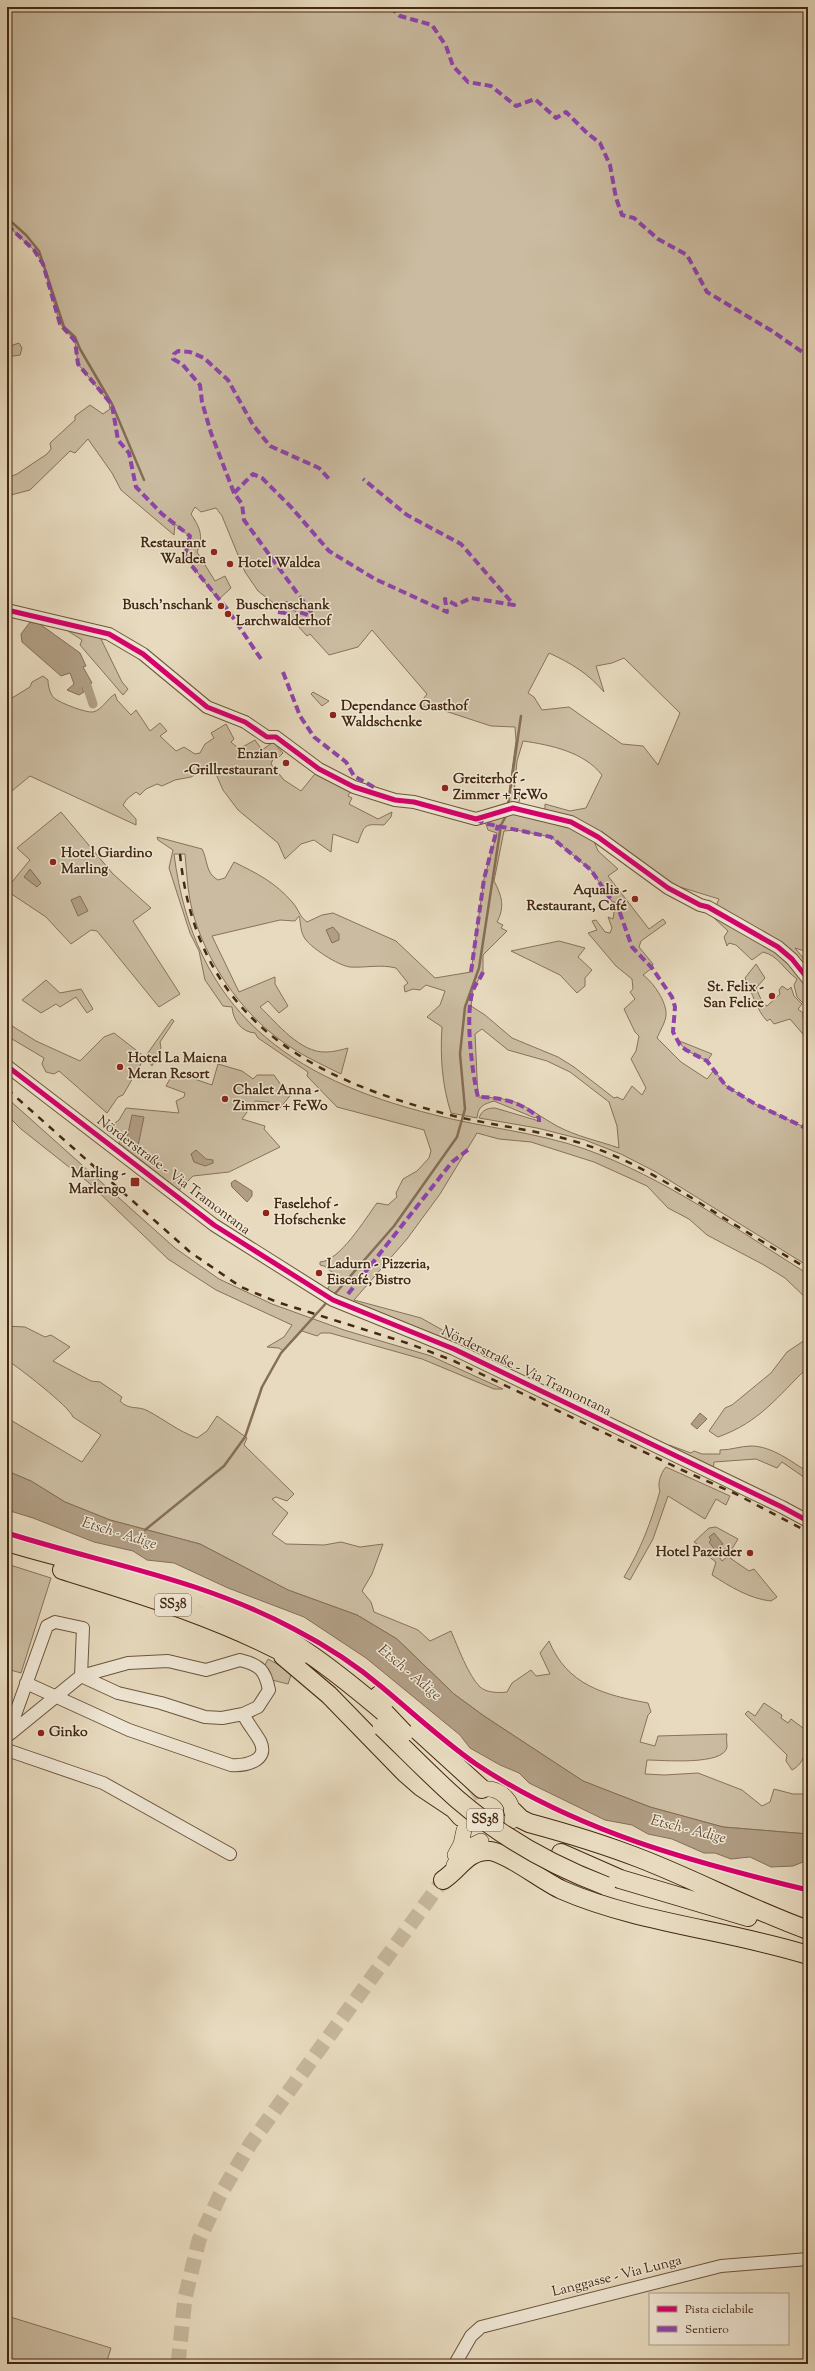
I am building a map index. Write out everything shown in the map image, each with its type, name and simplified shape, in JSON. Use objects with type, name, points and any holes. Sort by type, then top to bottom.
[{"type":"highway","name":"SS38","points":[[7,1542],[60,1558],[118,1571],[192,1594],[238,1613],[276,1641],[324,1665],[464,1791],[520,1831],[561,1853],[620,1879],[808,1935]]},
{"type":"highway","name":"SS38","points":[[7,1553],[191,1611],[239,1630],[276,1641]]},
{"type":"highway","points":[[462,1824],[454,1809],[421,1787],[404,1773],[329,1695],[288,1661],[276,1641],[294,1637],[368,1685],[482,1789]]},
{"type":"highway","name":"SS38","points":[[384,1720],[458,1799],[488,1822],[543,1857],[606,1886],[808,1949]]},
{"type":"highway","points":[[512,1816],[528,1823],[588,1840],[650,1863],[764,1914],[808,1930]]},
{"type":"highway","points":[[488,1841],[508,1848],[532,1874]]},
{"type":"highway","points":[[443,1880],[452,1874],[471,1854],[483,1851],[505,1856],[547,1883],[592,1902],[774,1944],[808,1955]]},
{"type":"highway","points":[[650,1863],[660,1863],[744,1900],[808,1920]]},
{"type":"main road","points":[[482,1789],[502,1793],[508,1800],[512,1816]]},
{"type":"main road","points":[[462,1824],[473,1838],[488,1841]]},
{"type":"main road","points":[[443,1880],[444,1870],[461,1844],[462,1824]]},
{"type":"main road","points":[[443,1880],[465,1849],[488,1841]]},
{"type":"street","points":[[7,610],[109,634],[143,654],[207,707],[245,722],[267,738],[276,737],[319,769],[354,787],[395,800],[414,802],[476,819],[513,808],[571,822],[598,837],[668,888],[700,905],[708,907],[778,947],[792,959],[808,979]]},
{"type":"street","name":"Nörderstraße - Via Tramontana","points":[[7,1066],[214,1225],[330,1298],[454,1349],[782,1507],[808,1521]]},
{"type":"street","points":[[9,1735],[47,1626],[55,1622],[83,1628],[81,1676]]},
{"type":"street","points":[[9,1735],[81,1676],[128,1663],[168,1661],[206,1670],[240,1660],[256,1664],[266,1676],[269,1690],[258,1706],[243,1714],[222,1718],[205,1717],[161,1703],[118,1693],[81,1676]]},
{"type":"street","points":[[26,1683],[129,1730],[231,1765],[243,1766],[253,1764],[261,1754],[261,1742],[243,1714]]},
{"type":"street","points":[[7,1750],[103,1783],[230,1854]]},
{"type":"street","name":"Langgasse - Via Lunga","points":[[455,2364],[471,2336],[481,2327],[721,2266],[808,2259]]},
{"type":"shaded area","points":[[7,7],[808,7],[808,952],[795,948],[808,964],[808,975],[715,908],[719,899],[670,884],[594,841],[598,851],[618,869],[608,876],[649,929],[663,919],[666,923],[641,941],[639,947],[653,964],[652,968],[643,975],[651,982],[659,993],[666,1010],[665,1020],[657,1038],[681,1062],[707,1079],[714,1070],[726,1086],[755,1104],[808,1129],[808,1266],[656,1172],[621,1154],[585,1140],[537,1128],[479,1118],[485,1110],[490,1108],[495,1108],[539,1121],[537,1116],[535,1118],[494,1101],[487,1103],[480,1108],[477,1118],[451,1113],[442,1070],[442,1027],[427,1017],[440,1005],[445,991],[426,985],[420,990],[413,989],[405,992],[404,986],[408,983],[396,968],[384,966],[350,967],[332,960],[318,951],[304,937],[299,916],[295,921],[280,920],[212,936],[239,992],[275,977],[275,984],[288,1006],[279,1013],[268,1001],[260,1007],[281,1029],[307,1048],[316,1051],[331,1052],[348,1048],[341,1074],[310,1059],[292,1048],[260,1023],[233,992],[221,975],[202,939],[195,920],[189,896],[185,854],[174,854],[185,909],[203,956],[227,996],[257,1030],[294,1058],[335,1081],[383,1100],[435,1115],[567,1143],[615,1161],[643,1174],[672,1189],[727,1222],[808,1274],[808,1300],[785,1278],[764,1265],[707,1235],[689,1219],[668,1208],[647,1186],[594,1162],[531,1142],[499,1139],[477,1133],[440,1194],[407,1239],[354,1300],[421,1318],[455,1337],[458,1341],[455,1346],[350,1305],[329,1291],[328,1288],[336,1275],[324,1266],[320,1265],[320,1262],[328,1260],[336,1255],[344,1247],[377,1203],[388,1205],[397,1197],[396,1193],[403,1179],[417,1171],[429,1158],[431,1151],[424,1130],[337,1107],[307,1076],[308,1072],[258,1038],[255,1033],[242,1028],[236,1021],[232,1007],[223,1006],[205,980],[199,951],[190,933],[169,868],[173,850],[158,840],[157,837],[202,849],[211,874],[218,880],[225,878],[234,862],[258,875],[280,889],[307,922],[322,915],[333,913],[396,941],[435,978],[471,972],[484,879],[497,833],[488,830],[486,824],[476,819],[507,807],[516,741],[515,727],[491,726],[436,708],[418,706],[427,694],[372,630],[358,647],[329,655],[310,634],[307,636],[286,613],[258,591],[245,572],[222,516],[216,508],[201,512],[195,507],[191,514],[199,528],[201,537],[197,552],[215,581],[225,576],[231,588],[218,600],[186,557],[189,536],[175,524],[174,535],[121,490],[112,473],[88,439],[75,453],[70,451],[30,490],[7,496],[7,478],[17,474],[47,454],[51,449],[50,443],[75,420],[75,416],[90,405],[103,414],[110,409],[109,402],[78,364],[75,341],[60,324],[43,264],[34,250],[7,225]],"holes":[[[549,653],[579,670],[604,692],[596,666],[612,663],[624,658],[680,713],[658,765],[643,746],[622,744],[569,707],[542,710],[534,697],[528,693]],[[523,741],[556,747],[576,755],[595,767],[602,775],[586,808],[570,811],[545,804],[545,815],[518,805],[520,798],[514,793],[517,761]],[[516,830],[551,837],[591,870],[617,909],[614,912],[613,919],[608,917],[612,928],[610,933],[605,932],[596,920],[592,921],[597,930],[588,933],[616,966],[632,979],[633,989],[630,992],[635,999],[624,1009],[635,1032],[639,1036],[636,1051],[631,1059],[646,1088],[642,1095],[632,1086],[623,1100],[617,1097],[614,1098],[574,1067],[558,1057],[512,1038],[485,1015],[471,1006],[473,989],[483,972],[483,955],[507,931],[501,928],[503,925],[497,922],[501,911],[502,902],[494,881],[504,831]],[[482,1029],[508,1050],[547,1061],[570,1072],[609,1102],[617,1126],[619,1148],[564,1130],[528,1108],[513,1101],[478,1097],[475,1034]]]},
{"type":"shaded area","points":[[19,343],[22,348],[20,355],[7,357],[7,347]]},
{"type":"shaded area","points":[[65,629],[100,637],[122,682],[128,689],[123,695],[80,645],[82,640]]},
{"type":"shaded area","points":[[43,676],[48,680],[51,694],[54,698],[67,705],[85,711],[96,711],[115,694],[117,700],[131,715],[136,710],[150,731],[160,723],[167,731],[160,736],[176,751],[184,747],[195,754],[200,753],[205,744],[214,738],[211,733],[226,724],[234,739],[231,742],[239,749],[255,740],[262,750],[273,742],[283,753],[278,758],[273,759],[271,764],[284,780],[301,791],[319,769],[353,787],[348,796],[352,798],[349,804],[378,819],[392,812],[391,817],[384,825],[366,826],[358,843],[333,834],[331,852],[314,840],[301,844],[285,859],[278,843],[238,810],[223,790],[212,765],[191,777],[175,780],[162,786],[157,784],[146,789],[140,795],[136,792],[127,799],[123,805],[136,819],[136,825],[30,776],[7,795],[7,768],[11,765],[7,762],[7,701],[30,687],[32,682]]},
{"type":"shaded area","points":[[313,692],[329,701],[322,706],[311,694]]},
{"type":"shaded area","points":[[61,812],[113,874],[151,908],[133,921],[180,994],[159,1007],[97,931],[91,930],[71,944],[46,917],[7,891],[7,888],[30,860],[17,848]]},
{"type":"shaded area","points":[[700,905],[778,947],[808,979],[808,1008],[797,997],[794,985],[797,979],[773,956],[763,952],[752,960],[736,945],[729,943],[727,946],[724,937],[728,931]]},
{"type":"shaded area","points":[[559,941],[585,948],[578,957],[592,970],[585,978],[585,986],[577,993],[560,975],[511,951]]},
{"type":"shaded area","points":[[756,964],[765,978],[756,988],[763,1004],[767,1006],[780,994],[779,990],[782,986],[788,990],[791,987],[794,996],[802,1004],[798,1009],[803,1013],[803,1018],[808,1014],[808,1040],[790,1019],[774,1024],[770,1019],[767,1021],[763,1016],[745,978]]},
{"type":"shaded area","points":[[46,980],[60,993],[81,989],[93,1009],[87,1013],[76,997],[60,1007],[56,1004],[41,1013],[22,1000]]},
{"type":"shaded area","points":[[172,1019],[174,1021],[160,1042],[161,1048],[152,1066],[145,1057]]},
{"type":"shaded area","points":[[9,1024],[36,1041],[80,1061],[104,1037],[114,1033],[145,1057],[123,1095],[118,1097],[107,1113],[59,1071],[54,1074],[46,1072],[42,1064],[44,1058],[7,1036]]},
{"type":"shaded area","points":[[677,1040],[712,1054],[707,1061],[686,1050]]},
{"type":"shaded area","points":[[218,1064],[242,1071],[253,1079],[257,1075],[274,1075],[281,1085],[293,1092],[280,1108],[269,1102],[255,1101],[242,1119],[265,1126],[264,1129],[280,1147],[229,1172],[193,1176],[179,1190],[119,1143],[121,1134],[110,1127],[119,1120],[126,1108],[179,1113],[176,1101],[184,1097],[185,1093],[166,1086],[174,1072],[212,1085]]},
{"type":"shaded area","points":[[7,1098],[175,1248],[219,1279],[272,1304],[344,1330],[431,1356],[503,1389],[494,1389],[422,1359],[330,1333],[321,1333],[317,1336],[302,1331],[283,1351],[279,1348],[267,1347],[284,1337],[292,1325],[216,1290],[168,1259],[88,1182],[21,1129],[7,1115]]},
{"type":"shaded area","points":[[7,1326],[25,1327],[45,1337],[51,1335],[70,1347],[53,1361],[91,1381],[100,1382],[122,1397],[120,1401],[127,1406],[144,1409],[178,1429],[197,1438],[207,1431],[217,1416],[247,1438],[244,1445],[294,1494],[287,1501],[276,1497],[272,1499],[288,1513],[272,1534],[286,1544],[324,1545],[341,1542],[360,1547],[383,1544],[372,1574],[362,1591],[371,1602],[374,1612],[418,1630],[430,1641],[451,1631],[467,1668],[476,1682],[483,1689],[493,1692],[507,1692],[512,1683],[531,1670],[536,1676],[550,1674],[540,1653],[549,1641],[557,1656],[566,1668],[589,1686],[616,1696],[648,1703],[651,1712],[648,1715],[640,1742],[655,1746],[658,1736],[727,1734],[727,1747],[723,1753],[715,1757],[692,1761],[647,1760],[645,1774],[664,1775],[698,1773],[742,1790],[762,1806],[770,1802],[774,1789],[793,1794],[806,1794],[805,1807],[808,1806],[808,1834],[723,1827],[650,1807],[583,1781],[484,1716],[454,1694],[397,1639],[357,1615],[288,1590],[200,1544],[110,1520],[65,1502],[31,1481],[7,1471],[7,1418],[82,1462],[101,1435],[73,1417],[54,1396],[7,1360]]},
{"type":"shaded area","points":[[808,1338],[808,1367],[767,1408],[745,1424],[718,1437],[709,1431],[725,1408],[732,1405],[771,1373],[787,1352]]},
{"type":"shaded area","points":[[669,1445],[691,1453],[694,1451],[702,1454],[720,1454],[720,1450],[747,1446],[767,1449],[781,1455],[808,1472],[808,1480],[782,1462],[777,1468],[756,1459],[714,1462],[713,1471],[666,1448]]},
{"type":"shaded area","points":[[666,1467],[730,1496],[726,1505],[716,1499],[705,1519],[668,1496],[653,1539],[630,1580],[624,1577],[636,1556],[649,1524],[660,1491],[660,1478]]},
{"type":"shaded area","points":[[716,1527],[738,1539],[730,1552],[726,1548],[717,1554],[722,1561],[731,1554],[730,1558],[749,1571],[754,1569],[777,1597],[771,1601],[755,1598],[733,1588],[712,1575],[716,1562],[696,1547],[697,1544],[694,1542],[709,1528]]},
{"type":"shaded area","points":[[7,1564],[51,1578],[21,1673],[7,1669]]},
{"type":"shaded area","points":[[268,1659],[292,1672],[288,1684],[272,1680],[264,1667]]},
{"type":"shaded area","points":[[764,1703],[782,1715],[781,1718],[788,1723],[791,1719],[803,1728],[808,1724],[807,1743],[804,1756],[801,1762],[792,1770],[786,1761],[787,1755],[745,1714],[748,1711],[755,1716]]},
{"type":"shaded area","points":[[7,2316],[111,2348],[106,2364],[7,2364]]},
{"type":"water","points":[[30,622],[37,622],[80,653],[86,666],[83,667],[92,683],[82,688],[84,692],[79,695],[67,690],[74,684],[70,673],[61,676],[22,642],[21,634]]},
{"type":"water","points":[[30,869],[41,883],[37,887],[24,877]]},
{"type":"water","points":[[80,896],[88,911],[78,916],[71,900]]},
{"type":"water","points":[[333,927],[339,934],[339,940],[332,943],[326,930]]},
{"type":"water","points":[[132,1115],[144,1117],[138,1146],[126,1143]]},
{"type":"water","points":[[196,1150],[206,1159],[213,1160],[213,1163],[205,1166],[194,1162],[191,1154]]},
{"type":"water","points":[[235,1180],[252,1191],[252,1196],[247,1202],[232,1187],[231,1183]]},
{"type":"water","points":[[700,1413],[707,1419],[697,1429],[691,1424]]},
{"type":"water","name":"Etsch - Adige","points":[[7,1471],[31,1481],[65,1502],[110,1520],[200,1544],[288,1590],[357,1615],[397,1639],[454,1694],[484,1716],[583,1781],[650,1807],[723,1827],[808,1834],[808,1860],[793,1866],[771,1867],[750,1857],[731,1859],[715,1853],[704,1853],[672,1839],[648,1834],[632,1825],[605,1820],[529,1783],[519,1773],[500,1765],[470,1748],[460,1735],[366,1658],[304,1617],[228,1588],[174,1563],[147,1560],[133,1551],[94,1542],[33,1518],[7,1510]]},
{"type":"water","points":[[714,1533],[723,1544],[715,1550],[709,1542],[711,1540],[709,1537]]},
{"type":"waterway","points":[[7,218],[26,235],[39,251],[64,327],[75,337],[80,349],[112,404],[144,480]]},
{"type":"waterway","points":[[87,686],[93,704]]},
{"type":"waterway","points":[[508,805],[521,716]]},
{"type":"waterway","points":[[333,1296],[394,1226],[457,1137],[465,1109],[460,1054],[465,1007],[479,968],[501,825],[507,814]]},
{"type":"waterway","name":"Etsch - Adige","points":[[145,1530],[224,1466],[245,1437],[262,1387],[281,1353],[328,1301]]},
{"type":"tunnel","points":[[461,1814],[464,1801],[482,1789]]},
{"type":"tunnel","points":[[178,2364],[185,2298],[199,2240],[220,2195],[251,2143],[443,1880]]},
{"type":"railway","points":[[180,854],[190,911],[209,959],[235,999],[268,1033],[307,1060],[351,1083],[401,1101],[471,1120],[560,1137],[611,1154],[689,1196],[808,1269]]},
{"type":"railway","points":[[7,1089],[190,1252],[241,1287],[277,1302],[410,1344],[454,1361],[682,1470],[736,1494],[808,1532]]},
{"type":"marked path","points":[[390,7],[400,16],[432,25],[446,46],[453,66],[468,82],[491,86],[516,106],[535,99],[556,118],[566,112],[587,133],[600,143],[610,165],[616,198],[622,215],[634,218],[658,239],[687,255],[707,292],[772,331],[808,356]]},
{"type":"marked path","points":[[7,225],[34,250],[43,264],[60,324],[75,341],[78,364],[112,405],[118,440],[129,453],[136,487],[162,514],[190,536],[185,555],[187,560],[228,610],[263,662]]},
{"type":"marked path","points":[[278,612],[285,613],[283,605],[286,603],[299,612],[308,615],[311,612],[244,520],[242,504],[234,493],[211,433],[202,402],[200,385],[182,364],[173,359],[174,354],[178,351],[190,352],[204,358],[228,380],[253,425],[270,446],[319,468],[330,480]]},
{"type":"marked path","points":[[234,493],[253,474],[262,478],[291,507],[329,551],[375,579],[447,612],[445,599],[456,605],[471,598],[514,605],[461,544],[407,515],[363,479]]},
{"type":"marked path","points":[[283,672],[300,716],[314,737],[346,762],[354,776],[377,789]]},
{"type":"marked path","points":[[476,819],[483,823],[551,837],[591,870],[620,913],[632,947],[652,968],[672,997],[675,1007],[673,1032],[680,1045],[686,1050],[707,1061],[726,1086],[755,1104],[808,1129]]},
{"type":"marked path","points":[[471,972],[484,879],[498,825]]},
{"type":"marked path","points":[[483,972],[474,988],[471,998],[469,1026],[471,1058],[478,1097],[502,1099],[518,1104],[539,1118],[539,1122]]},
{"type":"marked path","points":[[348,1294],[452,1162],[469,1149]]},
{"type":"cycle path","points":[[7,610],[109,634],[143,654],[207,707],[245,722],[267,737],[276,737],[319,769],[354,787],[395,800],[414,802],[476,819],[513,808],[571,822],[598,837],[668,888],[700,905],[708,907],[778,947],[792,959],[808,979]]},
{"type":"cycle path","points":[[7,1066],[214,1225],[333,1300],[454,1349],[782,1507],[808,1521]]},
{"type":"cycle path","points":[[7,1533],[188,1585],[224,1597],[259,1612],[306,1635],[362,1671],[440,1737],[476,1764],[514,1788],[594,1826],[636,1842],[721,1868],[808,1890]]},
{"type":"place","name":"Restaurant Waldea","points":[[214,552]]},
{"type":"place","name":"Hotel Waldea","points":[[230,564]]},
{"type":"place","name":"Busch'nschank","points":[[221,606]]},
{"type":"place","name":"Buschenschank Larchwalderhof","points":[[228,614]]},
{"type":"place","name":"Dependance Gasthof Waldschenke","points":[[333,715]]},
{"type":"place","name":"Enzian -Grillrestaurant","points":[[286,763]]},
{"type":"place","name":"Greiterhof - Zimmer + FeWo","points":[[445,788]]},
{"type":"place","name":"Hotel Giardino Marling","points":[[53,862]]},
{"type":"place","name":"Aqualis - Restaurant, Café","points":[[635,899]]},
{"type":"place","name":"St. Felix - San Felice","points":[[772,996]]},
{"type":"place","name":"Hotel La Maiena Meran Resort","points":[[120,1067]]},
{"type":"place","name":"Chalet Anna - Zimmer + FeWo","points":[[225,1099]]},
{"type":"place","name":"Marling - Marlengo","points":[[135,1182]]},
{"type":"place","name":"Faselehof - Hofschenke","points":[[266,1213]]},
{"type":"place","name":"Ladurn - Pizzeria, Eiscafé, Bistro","points":[[319,1273]]},
{"type":"place","name":"Hotel Pazeider","points":[[750,1553]]},
{"type":"place","name":"Ginko","points":[[41,1733]]}]
